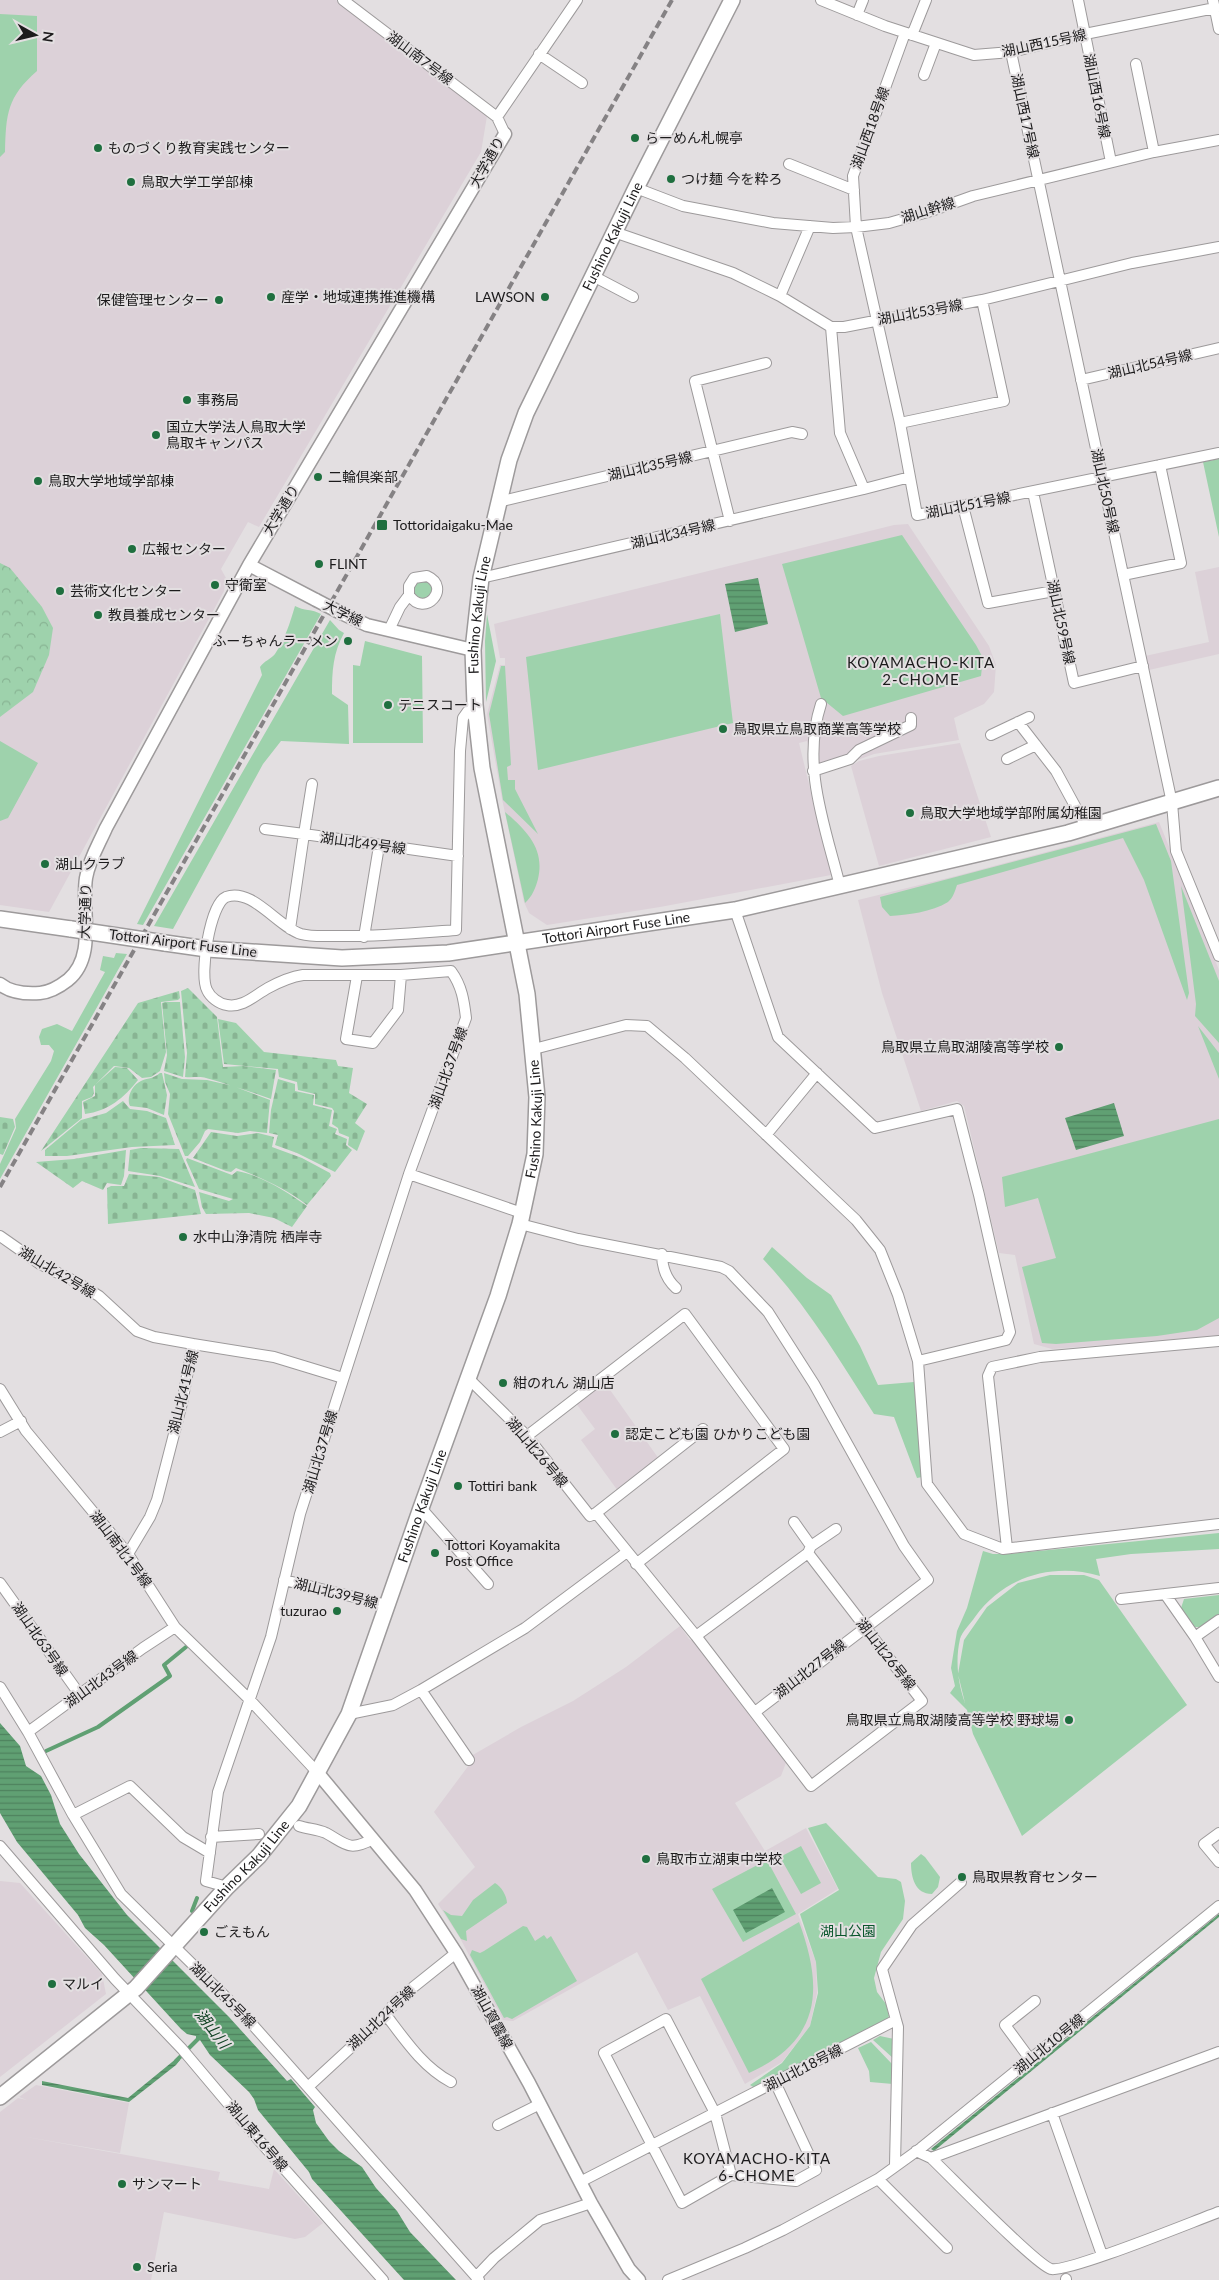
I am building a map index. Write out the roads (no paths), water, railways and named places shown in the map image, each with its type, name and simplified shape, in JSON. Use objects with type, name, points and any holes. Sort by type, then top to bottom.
[{"type":"main road","name":"Fushino Kakuji Line","points":[[0,2097],[133,1991],[227,1887],[259,1856],[299,1806],[349,1714],[498,1296],[521,1218],[535,1154],[538,1097],[527,994],[482,768],[475,705],[473,650],[481,578],[509,460],[526,413],[614,232],[732,0]]},
{"type":"main road","name":"Tottori Airport Fuse Line","points":[[0,919],[207,949],[342,958],[448,953],[735,910],[1087,828],[1219,788]]},
{"type":"street","name":"湖山南7号線","points":[[343,0],[496,118]]},
{"type":"street","name":"大学通り","points":[[0,984],[15,992],[30,994],[49,992],[62,985],[79,968],[84,950],[86,878],[89,864],[106,828],[249,564],[505,134],[496,118],[577,0]]},
{"type":"street","name":"湖山西15号線","points":[[821,0],[909,34],[974,55],[1011,52],[1214,4]]},
{"type":"street","points":[[857,15],[863,0]]},
{"type":"street","name":"湖山西18号線","points":[[856,227],[853,176],[909,34],[926,0]]},
{"type":"street","name":"湖山西16号線","points":[[1078,0],[1111,162]]},
{"type":"street","points":[[1214,4],[1219,29]]},
{"type":"street","points":[[924,74],[936,43]]},
{"type":"street","name":"湖山西17号線","points":[[1011,52],[1039,180]]},
{"type":"street","points":[[539,54],[582,83]]},
{"type":"street","points":[[1136,64],[1154,152]]},
{"type":"street","name":"湖山幹線","points":[[636,188],[683,206],[773,223],[856,227],[889,223],[973,196],[1154,152],[1219,140]]},
{"type":"street","points":[[789,164],[854,190]]},
{"type":"street","name":"湖山北50号線","points":[[1039,180],[1172,803],[1176,851],[1219,956]]},
{"type":"street","points":[[780,296],[810,226]]},
{"type":"street","name":"湖山北51号線","points":[[856,227],[878,319],[917,515],[1219,453]]},
{"type":"street","points":[[614,232],[733,273],[780,296],[831,326],[840,433],[864,488],[910,477]]},
{"type":"street","name":"湖山北53号線","points":[[831,326],[844,327],[982,300],[1132,262],[1219,246]]},
{"type":"street","points":[[593,276],[633,297]]},
{"type":"street","points":[[900,423],[1004,402],[982,300]]},
{"type":"street","name":"湖山北54号線","points":[[1081,380],[1219,348]]},
{"type":"street","points":[[730,521],[694,381],[766,363]]},
{"type":"street","name":"湖山北35号線","points":[[498,502],[792,432],[802,434]]},
{"type":"street","points":[[1123,575],[1181,563],[1160,465]]},
{"type":"street","name":"湖山北34号線","points":[[481,578],[864,488]]},
{"type":"street","name":"湖山北59号線","points":[[1033,492],[1074,683],[1143,666]]},
{"type":"street","points":[[963,506],[988,603],[1054,591]]},
{"type":"street","name":"大学線","points":[[249,564],[355,621],[473,650]]},
{"type":"street","points":[[389,630],[400,607],[410,596]]},
{"type":"street","points":[[821,704],[816,725],[813,780],[840,886]]},
{"type":"street","name":"湖山北37号線","points":[[227,1887],[206,1881],[218,1792],[271,1636],[300,1514],[343,1378],[409,1174],[466,1018],[463,994],[458,980],[451,972],[357,976],[303,975],[291,977],[269,987],[246,1003],[234,1006],[225,1005],[217,1001],[206,990],[207,949],[211,923],[218,904],[226,897],[238,896],[247,898],[290,929],[302,934],[364,937],[456,930],[463,718],[475,705]]},
{"type":"street","points":[[991,735],[1029,717]]},
{"type":"street","points":[[813,770],[850,759],[859,750],[911,725],[911,718]]},
{"type":"street","points":[[1018,722],[1056,771],[1087,828]]},
{"type":"street","points":[[1007,759],[1036,745]]},
{"type":"street","points":[[265,829],[304,834],[312,784]]},
{"type":"street","name":"湖山北49号線","points":[[290,929],[304,834],[458,856]]},
{"type":"street","points":[[364,937],[379,846]]},
{"type":"street","points":[[735,910],[778,1037],[875,1128],[957,1109],[1010,1332],[1006,1340],[918,1361]]},
{"type":"street","points":[[357,976],[346,1039],[373,1044],[398,1010],[401,975]]},
{"type":"street","points":[[534,1049],[626,1025],[647,1026],[685,1058],[856,1220],[880,1250],[898,1295],[918,1361],[927,1484],[964,1534],[1007,1548],[1219,1524]]},
{"type":"street","points":[[766,1135],[816,1073]]},
{"type":"street","points":[[409,1174],[578,1239],[662,1254],[662,1265],[670,1282],[676,1288]]},
{"type":"street","name":"湖山北42号線","points":[[0,1236],[40,1264],[99,1296],[137,1331],[154,1337],[193,1344]]},
{"type":"street","name":"湖山北27号線","points":[[662,1254],[721,1267],[729,1271],[768,1312],[814,1384],[904,1546],[928,1580],[755,1712]]},
{"type":"street","points":[[527,1436],[685,1314],[784,1449],[636,1564]]},
{"type":"street","points":[[1007,1548],[988,1376],[992,1367],[1040,1357],[1219,1341]]},
{"type":"street","name":"湖山北41号線","points":[[128,1554],[150,1517],[157,1500],[182,1404],[193,1344],[274,1357],[343,1378]]},
{"type":"street","name":"湖山北26号線","points":[[468,1378],[527,1436],[590,1516],[596,1513],[696,1636],[811,1786],[922,1701],[864,1627],[810,1550],[794,1522]]},
{"type":"street","name":"湖山南北1号線","points":[[0,1389],[21,1421],[128,1554],[175,1627],[250,1700],[317,1772]]},
{"type":"street","points":[[0,1432],[21,1421]]},
{"type":"street","points":[[596,1513],[703,1429]]},
{"type":"street","points":[[421,1508],[488,1584]]},
{"type":"street","points":[[696,1636],[836,1529]]},
{"type":"street","points":[[349,1714],[394,1705],[421,1690],[525,1628],[627,1552]]},
{"type":"street","name":"湖山北39号線","points":[[284,1580],[387,1605]]},
{"type":"street","name":"湖山北63号線","points":[[0,1583],[80,1696]]},
{"type":"street","points":[[1121,1599],[1219,1588]]},
{"type":"street","points":[[1164,1594],[1195,1637],[1219,1677]]},
{"type":"street","points":[[1195,1637],[1219,1620]]},
{"type":"street","name":"湖山北43号線","points":[[28,1732],[80,1696],[142,1648],[175,1627]]},
{"type":"street","name":"湖山北45号線","points":[[0,1687],[28,1732],[73,1815],[121,1894],[172,1949],[244,2015],[478,2278]]},
{"type":"street","points":[[421,1690],[469,1760]]},
{"type":"street","name":"湖山賀露線","points":[[317,1772],[415,1890],[456,1953],[540,2104],[591,2203],[629,2269],[639,2280]]},
{"type":"street","points":[[73,1815],[130,1786],[183,1837],[210,1853]]},
{"type":"street","points":[[299,1826],[325,1833],[342,1844],[360,1844],[373,1839]]},
{"type":"street","points":[[1219,1833],[1204,1844],[1219,1862]]},
{"type":"street","points":[[211,1837],[259,1834]]},
{"type":"street","name":"湖山東16号線","points":[[0,1846],[133,1991],[257,2138],[383,2280]]},
{"type":"street","points":[[895,2165],[897,2112],[896,2020],[882,1969],[912,1925],[961,1882]]},
{"type":"street","name":"湖山北10号線","points":[[668,2280],[753,2245],[878,2178],[916,2151],[1219,1906]]},
{"type":"street","name":"湖山北24号線","points":[[308,2086],[386,2015],[396,2001],[456,1953]]},
{"type":"street","points":[[1030,2059],[1005,2025],[1035,2001]]},
{"type":"street","points":[[386,2015],[411,2048],[428,2066],[439,2076],[451,2082]]},
{"type":"street","points":[[731,2175],[715,2113],[666,2019],[604,2053],[682,2203],[731,2175],[796,2181],[816,2170],[775,2082]]},
{"type":"street","name":"湖山北18号線","points":[[580,2182],[896,2020]]},
{"type":"street","points":[[931,2158],[1219,2052]]},
{"type":"street","points":[[498,2125],[540,2104]]},
{"type":"street","points":[[1052,2113],[1102,2255]]},
{"type":"street","points":[[916,2151],[931,2158],[1046,2267],[1061,2269],[1219,2212]]},
{"type":"street","points":[[878,2178],[947,2248]]},
{"type":"street","points":[[478,2278],[494,2258],[540,2220],[591,2203]]},
{"type":"water","points":[[758,578],[768,624],[735,632],[725,584]]},
{"type":"water","points":[[1114,1103],[1124,1136],[1076,1150],[1065,1118]]},
{"type":"water","name":"湖山川","points":[[0,1723],[20,1746],[26,1766],[41,1776],[51,1795],[60,1824],[79,1854],[127,1915],[229,2017],[287,2081],[291,2079],[315,2107],[313,2110],[316,2123],[329,2141],[339,2151],[362,2167],[376,2188],[397,2211],[410,2232],[456,2280],[404,2280],[312,2179],[309,2172],[258,2110],[249,2092],[210,2055],[200,2040],[193,2042],[196,2036],[187,2034],[181,2029],[104,1945],[85,1928],[78,1915],[17,1842],[0,1813]]},
{"type":"water","points":[[772,1888],[785,1912],[746,1933],[733,1910]]},
{"type":"water","points":[[1219,1914],[1219,1917],[934,2151],[931,2149]]},
{"type":"water","points":[[177,2058],[180,2060],[176,2065],[129,2102],[42,2085],[42,2081],[128,2098]]},
{"type":"waterway","points":[[46,1751],[98,1727],[170,1676],[164,1665],[186,1647]]},
{"type":"waterway","points":[[192,1911],[197,1898]]},
{"type":"waterway","name":"湖山川","points":[[176,2061],[201,2036]]},
{"type":"railway","points":[[0,1187],[672,0]]},
{"type":"place","name":"らーめん札幌亭","points":[[635,138]]},
{"type":"place","name":"ものづくり教育実践センター","points":[[98,148]]},
{"type":"place","name":"つけ麺 今を粋ろ","points":[[671,179]]},
{"type":"place","name":"鳥取大学工学部棟","points":[[131,182]]},
{"type":"place","name":"産学・地域連携推進機構","points":[[271,297]]},
{"type":"place","name":"LAWSON","points":[[545,297]]},
{"type":"place","name":"保健管理センター","points":[[219,300]]},
{"type":"place","name":"事務局","points":[[187,400]]},
{"type":"place","name":"国立大学法人鳥取大学 鳥取キャンパス","points":[[156,435]]},
{"type":"place","name":"二輪倶楽部","points":[[318,477]]},
{"type":"place","name":"鳥取大学地域学部棟","points":[[38,481]]},
{"type":"place","name":"Tottoridaigaku-Mae","points":[[382,525]]},
{"type":"place","name":"広報センター","points":[[132,549]]},
{"type":"place","name":"FLINT","points":[[319,564]]},
{"type":"place","name":"守衛室","points":[[215,585]]},
{"type":"place","name":"芸術文化センター","points":[[60,591]]},
{"type":"place","name":"教員養成センター","points":[[98,615]]},
{"type":"place","name":"ふーちゃんラーメン","points":[[348,641]]},
{"type":"place","name":"テニスコート","points":[[388,705]]},
{"type":"place","name":"鳥取県立鳥取商業高等学校","points":[[723,729]]},
{"type":"place","name":"鳥取大学地域学部附属幼稚園","points":[[910,813]]},
{"type":"place","name":"湖山クラブ","points":[[45,864]]},
{"type":"place","name":"鳥取県立鳥取湖陵高等学校","points":[[1059,1047]]},
{"type":"place","name":"水中山浄清院 栖岸寺","points":[[183,1237]]},
{"type":"place","name":"紺のれん 湖山店","points":[[503,1383]]},
{"type":"place","name":"認定こども園 ひかりこども園","points":[[615,1434]]},
{"type":"place","name":"Tottiri bank","points":[[458,1486]]},
{"type":"place","name":"Tottori Koyamakita Post Office","points":[[435,1553]]},
{"type":"place","name":"tuzurao","points":[[337,1611]]},
{"type":"place","name":"鳥取県立鳥取湖陵高等学校 野球場","points":[[1069,1720]]},
{"type":"place","name":"鳥取市立湖東中学校","points":[[646,1859]]},
{"type":"place","name":"鳥取県教育センター","points":[[962,1877]]},
{"type":"place","name":"ごえもん","points":[[204,1932]]},
{"type":"place","name":"マルイ","points":[[52,1984]]},
{"type":"place","name":"サンマート","points":[[122,2184]]},
{"type":"place","name":"Seria","points":[[137,2267]]},
{"type":"district","name":"KOYAMACHO-KITA 2-CHOME","points":[[921,672]]},
{"type":"district","name":"KOYAMACHO-KITA 6-CHOME","points":[[757,2168]]},
{"type":"park label","name":"湖山公園","points":[[848,1931]]}]
